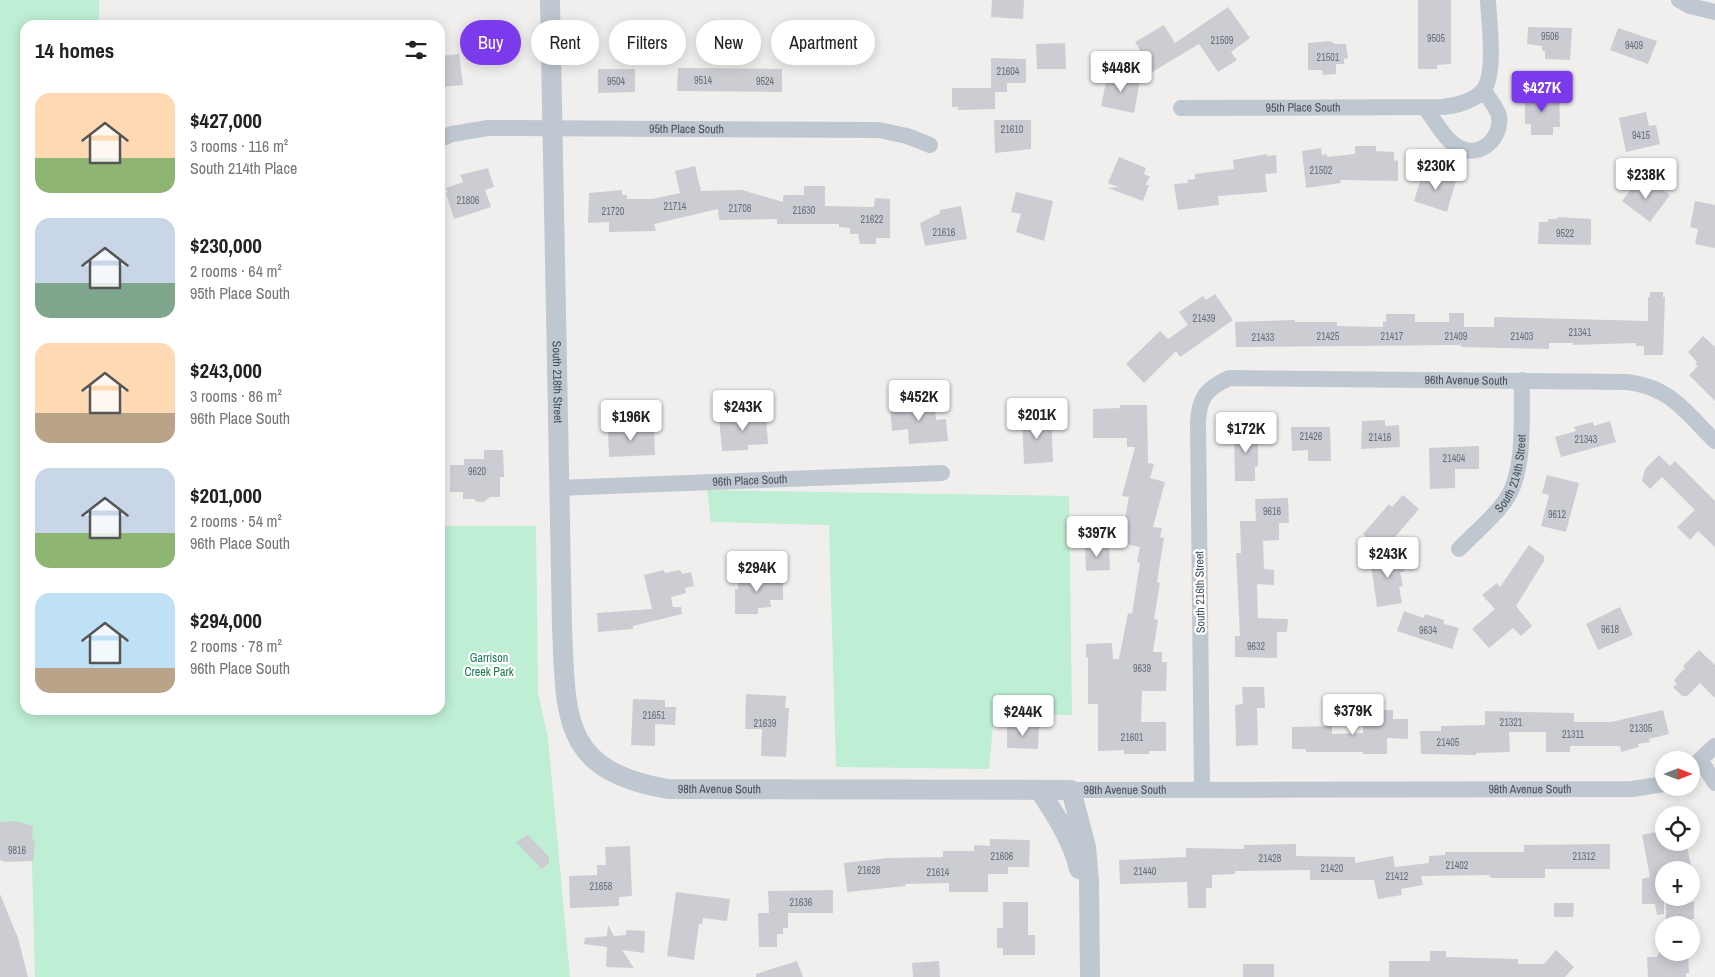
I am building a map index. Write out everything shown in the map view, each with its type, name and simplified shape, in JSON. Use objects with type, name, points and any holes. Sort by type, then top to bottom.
[{"type":"street","name":"South 218th Street","points":[[550,0],[550,128],[558,488],[567,713],[577,739],[592,758]]},
{"type":"street","points":[[1425,108],[1451,142],[1468,150],[1481,149],[1490,144],[1500,124],[1499,114],[1484,90],[1490,75],[1488,0]]},
{"type":"street","points":[[1679,0],[1690,6],[1715,12]]},
{"type":"street","name":"95th Place South","points":[[1181,108],[1442,107],[1462,104],[1484,90]]},
{"type":"street","name":"95th Place South","points":[[445,137],[488,128],[879,130],[907,136],[930,145]]},
{"type":"street","name":"96th Avenue South","points":[[1204,396],[1213,386],[1229,378],[1628,382],[1649,384],[1668,394],[1715,441]]},
{"type":"street","name":"South 214th Street","points":[[1459,549],[1506,499],[1515,483],[1519,459],[1522,380]]},
{"type":"street","name":"South 216th Street","points":[[1202,789],[1198,408],[1204,396]]},
{"type":"street","name":"96th Place South","points":[[558,488],[942,473]]},
{"type":"street","points":[[1700,761],[1715,746]]},
{"type":"street","name":"98th Avenue South","points":[[592,758],[615,774],[643,786],[668,790],[1632,789],[1655,785]]},
{"type":"street","points":[[1700,769],[1715,783]]},
{"type":"street","points":[[1039,790],[1058,818],[1076,854],[1089,925]]},
{"type":"street","points":[[1071,790],[1086,847],[1089,881],[1090,977]]},
{"type":"green space","name":"Garrison Creek Park","points":[[0,0],[99,0],[99,20],[20,20],[20,715],[445,715],[445,526],[536,526],[538,693],[548,738],[570,977],[35,977],[31,825],[0,824]]},
{"type":"green space","points":[[707,490],[1069,496],[1072,715],[994,714],[989,769],[836,767],[829,525],[711,522]]},
{"type":"building","points":[[992,0],[1024,0],[1023,19],[991,17]]},
{"type":"building","points":[[1418,0],[1451,0],[1451,64],[1437,65],[1437,69],[1418,69]]},
{"type":"building","points":[[1228,7],[1250,38],[1231,52],[1237,60],[1218,72],[1199,44],[1149,74],[1143,64],[1147,62],[1135,42],[1164,25],[1175,43]]},
{"type":"building","points":[[1528,27],[1572,28],[1570,60],[1545,59],[1545,51],[1542,51],[1542,46],[1527,44]]},
{"type":"building","points":[[1618,28],[1657,41],[1648,64],[1610,50]]},
{"type":"building","points":[[1330,41],[1335,44],[1346,44],[1348,58],[1344,59],[1344,64],[1336,64],[1336,74],[1323,75],[1322,70],[1308,70],[1308,43]]},
{"type":"building","points":[[1065,43],[1066,69],[1037,69],[1036,44]]},
{"type":"building","points":[[459,54],[463,85],[445,87],[445,55]]},
{"type":"building","points":[[991,58],[1026,59],[1026,83],[1007,83],[1007,92],[995,92],[995,109],[958,110],[958,107],[952,107],[952,88],[991,88]]},
{"type":"building","points":[[678,68],[782,69],[782,92],[677,91]]},
{"type":"building","points":[[598,69],[635,69],[635,92],[598,93]]},
{"type":"building","points":[[1108,73],[1140,80],[1134,113],[1101,106]]},
{"type":"building","points":[[1525,93],[1559,93],[1560,127],[1553,127],[1553,135],[1531,135],[1531,124],[1525,124]]},
{"type":"building","points":[[1646,112],[1649,126],[1656,125],[1660,144],[1626,152],[1619,118]]},
{"type":"building","points":[[994,120],[1031,120],[1031,149],[995,153]]},
{"type":"building","points":[[1355,146],[1376,146],[1376,151],[1394,152],[1394,161],[1398,160],[1398,181],[1340,180],[1341,183],[1306,188],[1302,151],[1321,148],[1322,155],[1327,154],[1327,157],[1355,154]]},
{"type":"building","points":[[1267,154],[1267,156],[1276,155],[1277,173],[1265,174],[1267,192],[1218,196],[1219,205],[1178,210],[1174,184],[1188,183],[1187,180],[1195,179],[1195,174],[1234,169],[1233,160]]},
{"type":"building","points":[[1119,157],[1146,168],[1144,174],[1150,177],[1145,185],[1149,185],[1143,201],[1108,188],[1118,187],[1108,183]]},
{"type":"building","points":[[695,166],[701,191],[742,190],[783,202],[785,195],[804,195],[804,186],[825,186],[825,206],[874,207],[875,198],[890,199],[890,238],[876,238],[876,244],[860,244],[858,234],[850,234],[850,228],[839,227],[839,224],[777,224],[777,219],[719,220],[718,209],[654,224],[656,231],[609,232],[609,222],[588,223],[589,193],[622,190],[622,195],[627,195],[627,199],[652,199],[680,193],[675,171]]},
{"type":"building","points":[[488,168],[494,187],[485,190],[491,207],[454,219],[446,188],[463,182],[460,175]]},
{"type":"building","points":[[1439,171],[1457,177],[1447,212],[1414,201],[1421,178],[1426,174],[1437,177]]},
{"type":"building","points":[[1637,181],[1649,189],[1653,183],[1670,195],[1650,222],[1622,201]]},
{"type":"building","points":[[1016,192],[1053,201],[1044,241],[1016,232],[1021,214],[1011,212]]},
{"type":"building","points":[[1695,201],[1715,205],[1715,248],[1695,244],[1698,229],[1690,227]]},
{"type":"building","points":[[961,206],[967,239],[925,246],[920,223],[940,213],[940,210]]},
{"type":"building","points":[[1557,217],[1591,219],[1591,245],[1538,244],[1539,222],[1548,222],[1548,219],[1557,219]]},
{"type":"building","points":[[1650,292],[1663,292],[1663,297],[1665,297],[1663,355],[1644,355],[1644,346],[1636,346],[1636,343],[1573,345],[1573,343],[1549,343],[1549,349],[1461,347],[1461,345],[1236,347],[1235,322],[1295,320],[1295,322],[1337,322],[1337,326],[1383,327],[1383,322],[1386,322],[1386,314],[1415,314],[1415,322],[1449,322],[1449,313],[1464,313],[1464,327],[1494,327],[1494,317],[1648,321],[1648,297],[1650,297]]},
{"type":"building","points":[[1215,294],[1233,320],[1180,357],[1176,351],[1144,383],[1126,364],[1160,331],[1168,339],[1188,325],[1179,312],[1203,296],[1206,300]]},
{"type":"building","points":[[1703,336],[1715,347],[1715,401],[1689,375],[1698,366],[1695,364],[1697,362],[1688,352]]},
{"type":"building","points":[[934,399],[936,420],[946,419],[948,441],[909,444],[908,429],[892,431],[890,405]]},
{"type":"building","points":[[1120,405],[1147,405],[1148,463],[1154,464],[1150,478],[1165,482],[1153,527],[1162,528],[1160,537],[1164,538],[1157,582],[1160,583],[1154,619],[1158,620],[1153,652],[1162,652],[1162,662],[1167,662],[1166,691],[1142,691],[1141,722],[1166,722],[1166,751],[1149,751],[1149,754],[1124,754],[1124,750],[1098,751],[1098,704],[1088,704],[1088,657],[1086,658],[1086,644],[1112,643],[1113,659],[1119,659],[1128,613],[1132,614],[1140,563],[1137,562],[1140,547],[1120,543],[1129,497],[1122,496],[1135,447],[1127,447],[1127,438],[1093,438],[1093,409],[1120,408]]},
{"type":"building","points":[[1051,415],[1053,462],[1024,464],[1022,417]]},
{"type":"building","points":[[766,416],[768,444],[748,445],[748,450],[722,451],[719,417]]},
{"type":"building","points":[[1385,420],[1385,426],[1399,425],[1400,447],[1361,449],[1362,421]]},
{"type":"building","points":[[1610,421],[1616,442],[1561,457],[1555,437],[1576,431],[1574,427],[1593,422],[1594,426]]},
{"type":"building","points":[[654,427],[655,455],[609,457],[608,428]]},
{"type":"building","points":[[1291,427],[1330,427],[1331,461],[1308,461],[1308,450],[1292,451]]},
{"type":"building","points":[[1234,428],[1258,428],[1258,466],[1255,467],[1255,481],[1235,481]]},
{"type":"building","points":[[1479,446],[1479,469],[1455,469],[1455,488],[1430,489],[1429,448]]},
{"type":"building","points":[[484,450],[503,450],[504,477],[500,477],[500,497],[490,497],[484,502],[477,502],[474,499],[463,499],[463,492],[450,492],[450,465],[464,465],[464,459],[484,459]]},
{"type":"building","points":[[1659,455],[1670,466],[1675,461],[1715,501],[1715,547],[1698,531],[1690,540],[1677,527],[1695,510],[1662,477],[1650,489],[1642,481],[1645,469]]},
{"type":"building","points":[[1547,475],[1579,483],[1566,532],[1541,526],[1549,495],[1542,493]]},
{"type":"building","points":[[1403,495],[1419,509],[1382,552],[1363,534],[1389,504],[1392,507]]},
{"type":"building","points":[[1288,498],[1289,523],[1279,523],[1279,540],[1263,541],[1264,569],[1274,570],[1274,585],[1257,584],[1258,618],[1288,619],[1287,632],[1277,632],[1277,658],[1235,657],[1235,636],[1240,636],[1236,553],[1241,553],[1240,521],[1256,521],[1255,499]]},
{"type":"building","points":[[1085,545],[1109,545],[1110,570],[1086,571]]},
{"type":"building","points":[[1529,545],[1544,556],[1544,561],[1516,606],[1532,626],[1521,636],[1513,628],[1489,648],[1472,629],[1495,609],[1482,595],[1497,583],[1500,587]]},
{"type":"building","points":[[1402,553],[1404,572],[1400,572],[1403,586],[1399,587],[1402,603],[1377,607],[1370,558]]},
{"type":"building","points":[[664,570],[665,573],[680,570],[682,574],[691,572],[694,586],[685,588],[686,593],[671,597],[673,607],[681,607],[682,614],[633,626],[633,629],[598,632],[597,613],[652,609],[644,575]]},
{"type":"building","points":[[738,574],[783,576],[783,600],[770,600],[771,607],[758,608],[758,614],[735,614],[735,589],[738,589]]},
{"type":"building","points":[[1620,607],[1633,635],[1598,650],[1586,624]]},
{"type":"building","points":[[1404,611],[1424,618],[1425,614],[1444,620],[1444,624],[1459,628],[1452,649],[1397,631]]},
{"type":"building","points":[[1699,650],[1715,665],[1715,698],[1700,683],[1687,696],[1682,696],[1673,687],[1677,684],[1674,680],[1685,668],[1683,666]]},
{"type":"building","points":[[1242,687],[1264,687],[1265,708],[1257,708],[1258,745],[1236,746],[1235,705],[1243,704]]},
{"type":"building","points":[[746,694],[786,696],[785,708],[789,708],[786,757],[761,756],[762,729],[745,729]]},
{"type":"building","points":[[633,699],[665,700],[665,707],[676,707],[675,725],[655,724],[655,746],[631,745]]},
{"type":"building","points":[[1375,710],[1393,710],[1393,719],[1408,719],[1408,739],[1387,738],[1387,754],[1306,752],[1306,749],[1292,749],[1292,727],[1332,726],[1332,734],[1363,733],[1363,719],[1375,719]]},
{"type":"building","points":[[1663,710],[1669,734],[1649,739],[1650,742],[1638,744],[1639,747],[1621,752],[1620,746],[1570,746],[1570,752],[1546,752],[1546,732],[1509,732],[1510,752],[1476,753],[1476,755],[1421,754],[1420,731],[1441,731],[1441,726],[1485,725],[1485,711],[1574,713],[1574,722],[1611,722]]},
{"type":"building","points":[[1007,725],[1039,726],[1038,749],[1007,748]]},
{"type":"building","points":[[16,821],[33,826],[32,840],[35,841],[33,861],[5,862],[0,860],[0,822]]},
{"type":"building","points":[[1655,832],[1655,851],[1688,851],[1690,861],[1655,861],[1655,904],[1642,904],[1642,879],[1650,877],[1642,835]]},
{"type":"building","points":[[528,835],[549,857],[549,863],[542,869],[516,842]]},
{"type":"building","points":[[990,839],[1030,840],[1029,867],[1008,867],[1008,874],[988,874],[988,892],[949,892],[949,883],[905,884],[906,886],[847,892],[844,863],[888,858],[943,857],[943,851],[974,851],[974,845],[990,846]]},
{"type":"building","points":[[1296,844],[1296,856],[1355,857],[1355,863],[1393,856],[1395,867],[1429,863],[1429,856],[1445,855],[1445,852],[1524,852],[1524,845],[1610,844],[1610,869],[1545,869],[1545,878],[1491,878],[1489,875],[1421,876],[1423,885],[1401,889],[1402,895],[1378,899],[1374,880],[1310,880],[1310,870],[1235,871],[1235,874],[1212,875],[1212,888],[1206,888],[1206,908],[1188,908],[1187,882],[1120,884],[1119,860],[1186,857],[1186,848],[1244,849],[1244,845]]},
{"type":"building","points":[[630,846],[632,896],[619,897],[619,906],[570,908],[569,876],[597,875],[597,865],[606,865],[605,847]]},
{"type":"building","points":[[833,890],[833,913],[788,913],[788,928],[783,928],[783,934],[777,934],[777,947],[759,947],[758,913],[769,913],[768,891]]},
{"type":"building","points":[[676,892],[730,899],[727,921],[703,918],[702,924],[699,924],[694,960],[667,956]]},
{"type":"building","points":[[0,894],[18,938],[28,977],[0,977]]},
{"type":"building","points":[[1003,902],[1028,902],[1028,935],[1035,935],[1035,955],[1003,955],[1003,948],[997,948],[997,928],[1003,928]]},
{"type":"building","points":[[1554,903],[1574,903],[1573,917],[1554,917]]},
{"type":"building","points":[[1655,906],[1664,906],[1664,914],[1657,915]]},
{"type":"building","points":[[1666,906],[1694,906],[1694,916],[1666,916]]},
{"type":"building","points":[[608,925],[614,936],[626,935],[626,930],[645,931],[644,953],[622,950],[634,968],[606,967],[607,947],[584,944],[585,938],[607,936]]},
{"type":"building","points":[[1556,950],[1574,967],[1565,977],[1389,977],[1389,961],[1430,961],[1430,951],[1446,951],[1446,957],[1518,959],[1518,964],[1544,964]]},
{"type":"building","points":[[1647,957],[1655,957],[1655,961],[1688,961],[1689,973],[1686,973],[1686,977],[1648,977]]},
{"type":"building","points":[[797,961],[803,977],[756,977],[756,974]]},
{"type":"building","points":[[939,961],[940,977],[913,977],[912,963]]},
{"type":"building","points":[[1243,964],[1274,964],[1274,977],[1243,977]]}]
